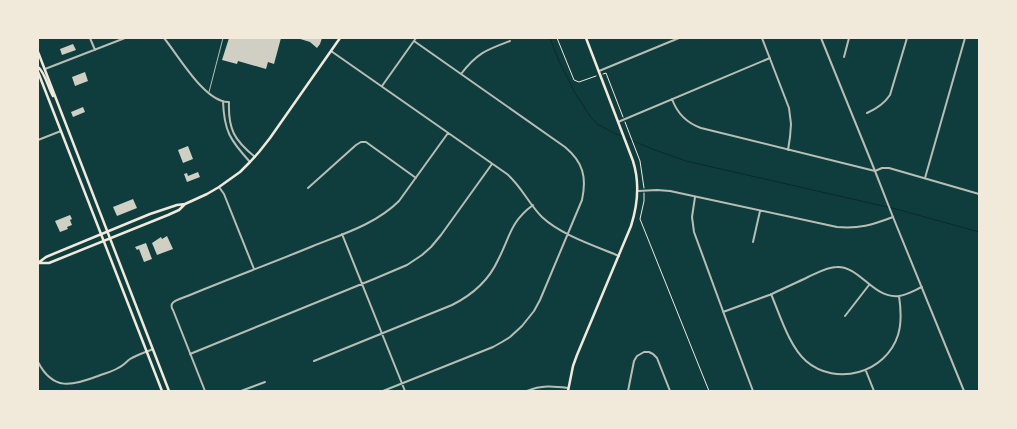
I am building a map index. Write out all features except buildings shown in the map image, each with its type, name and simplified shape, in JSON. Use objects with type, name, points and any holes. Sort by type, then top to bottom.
[{"type":"main road","points":[[38,263],[46,257],[150,214],[177,205],[185,204],[207,194],[233,178],[255,157],[270,138],[340,38]]},
{"type":"main road","points":[[568,390],[577,355],[619,256],[634,216],[638,191],[636,170],[586,38]]},
{"type":"main road","points":[[38,52],[169,391]]},
{"type":"main road","points":[[38,67],[42,71],[51,92],[57,101]]},
{"type":"main road","points":[[38,72],[162,391]]},
{"type":"main road","points":[[38,263],[49,263],[110,239],[179,210],[185,204]]},
{"type":"street","points":[[90,38],[95,50]]},
{"type":"street","points":[[45,70],[125,38]]},
{"type":"street","points":[[164,38],[194,79],[209,93],[223,101],[229,102],[229,115],[233,132],[240,144],[255,157]]},
{"type":"street","points":[[382,86],[416,38]]},
{"type":"street","points":[[599,71],[679,38]]},
{"type":"street","points":[[762,38],[787,100],[790,112],[791,132],[788,150]]},
{"type":"street","points":[[821,38],[964,391]]},
{"type":"street","points":[[844,57],[849,38]]},
{"type":"street","points":[[866,113],[881,106],[890,96],[907,38]]},
{"type":"street","points":[[925,178],[965,38]]},
{"type":"street","points":[[384,391],[493,347],[518,330],[537,306],[582,200],[584,188],[584,174],[578,161],[571,152],[414,41]]},
{"type":"street","points":[[461,74],[469,63],[480,53],[510,41]]},
{"type":"street","points":[[331,50],[502,170],[512,178],[537,212],[555,227],[619,256]]},
{"type":"street","points":[[619,122],[770,58]]},
{"type":"street","points":[[672,99],[682,116],[697,127],[713,132],[875,171],[882,168],[889,168],[979,193]]},
{"type":"street","points":[[223,101],[223,115],[226,130],[235,146],[250,162]]},
{"type":"street","points":[[38,140],[61,131]]},
{"type":"street","points":[[205,391],[171,305],[172,303],[176,300],[373,221],[399,201],[448,133]]},
{"type":"street","points":[[308,188],[361,142],[364,142],[416,178]]},
{"type":"street","points":[[190,354],[407,265],[427,252],[441,236],[492,164]]},
{"type":"street","points":[[219,187],[224,194],[254,269]]},
{"type":"street","points":[[638,191],[663,190],[826,225],[848,228],[865,227],[892,215]]},
{"type":"street","points":[[695,197],[692,217],[694,232],[753,391]]},
{"type":"street","points":[[314,361],[462,300],[484,282],[499,259],[514,224],[523,213],[533,205]]},
{"type":"street","points":[[753,242],[760,211]]},
{"type":"street","points":[[342,234],[405,391]]},
{"type":"street","points":[[723,312],[772,294],[820,272],[837,267],[844,267],[869,285],[894,296],[899,296],[922,287]]},
{"type":"street","points":[[845,316],[869,285]]},
{"type":"street","points":[[772,294],[793,345],[799,354],[806,361],[819,369],[835,374],[850,375],[866,371],[883,359],[891,350],[896,340],[901,322],[899,296]]},
{"type":"street","points":[[38,362],[52,380],[59,383],[70,384],[83,382],[118,368],[130,359],[153,349]]},
{"type":"street","points":[[628,391],[635,358],[642,353],[648,352],[657,358],[670,391]]},
{"type":"street","points":[[866,371],[874,391]]},
{"type":"street","points":[[241,391],[264,382]]},
{"type":"street","points":[[527,391],[542,386],[555,386],[568,390]]},
{"type":"lane","points":[[209,93],[223,38]]},
{"type":"path","points":[[557,38],[574,80],[580,82],[596,76]]},
{"type":"path","points":[[606,73],[623,116]]},
{"type":"path","points":[[626,124],[643,172],[644,187]]},
{"type":"path","points":[[644,196],[640,219],[709,391]]},
{"type":"waterway","points":[[550,38],[559,61],[575,93],[590,116],[597,124],[614,133],[686,161],[896,209],[979,232]]}]
